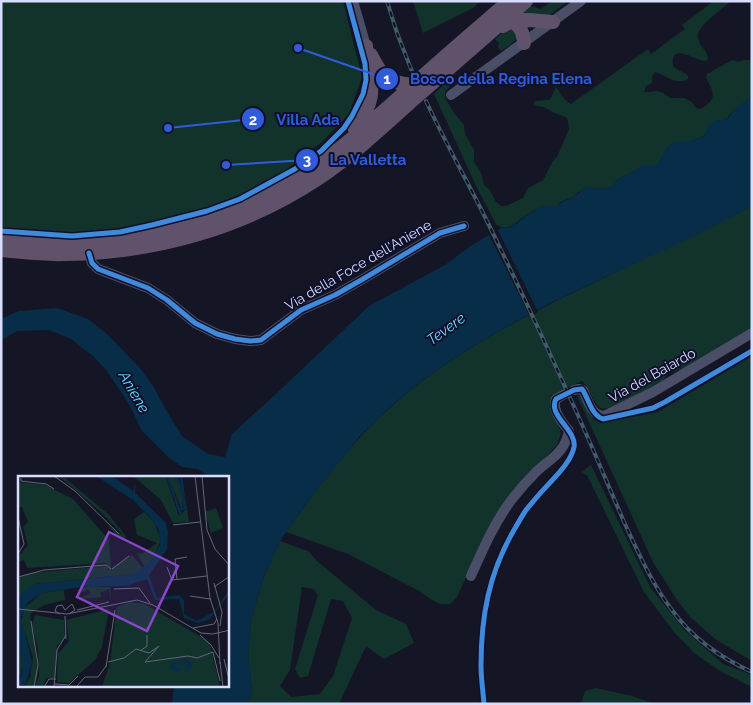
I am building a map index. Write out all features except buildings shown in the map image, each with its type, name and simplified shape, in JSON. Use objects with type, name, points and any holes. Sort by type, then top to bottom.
[{"type":"highway","points":[[1,239],[68,243],[107,241],[141,236],[219,216],[276,191],[318,165],[344,145],[510,1]]},
{"type":"highway","points":[[1,250],[52,254],[125,250],[190,237],[235,222],[273,205],[320,177],[348,156],[526,1]]},
{"type":"highway","points":[[481,40],[490,36],[508,22],[524,20],[553,22]]},
{"type":"highway","points":[[512,21],[523,32],[524,43]]},
{"type":"highway","points":[[366,46],[378,69],[386,78],[396,83],[413,85]]},
{"type":"highway","points":[[344,145],[362,119],[371,99],[372,82],[366,46]]},
{"type":"street","points":[[353,1],[366,46]]},
{"type":"street","points":[[451,94],[581,1]]},
{"type":"street","name":"Via della Foce dell'Aniene","points":[[89,253],[92,263],[98,269],[152,290],[195,323],[217,334],[250,341],[261,340],[301,310],[335,295],[364,279],[440,233],[464,226]]},
{"type":"street","name":"Via del Baiardo","points":[[471,576],[491,534],[512,499],[534,474],[562,450],[567,442],[569,432],[556,412],[554,404],[556,399],[570,392],[582,389],[594,413],[604,416],[653,392],[752,333]]},
{"type":"green space","points":[[1,1],[343,1],[362,77],[349,114],[322,142],[268,184],[207,210],[136,228],[73,233],[1,229]]},
{"type":"green space","points":[[413,1],[480,1],[473,8],[423,33]]},
{"type":"green space","points":[[552,1],[568,1],[546,18],[529,17],[523,12],[530,6],[541,9]]},
{"type":"green space","points":[[714,1],[731,1],[705,23],[698,34],[699,42],[708,59],[704,61],[679,53],[675,55],[673,66],[686,74],[688,79],[675,81],[655,72],[652,77],[652,83],[646,86],[644,92],[657,91],[670,98],[684,98],[700,109],[710,102],[713,95],[706,77],[707,74],[733,60],[738,62],[752,60],[752,96],[730,114],[727,119],[718,120],[704,136],[692,141],[676,141],[667,148],[656,166],[646,165],[617,180],[614,185],[605,189],[593,188],[578,192],[574,197],[560,202],[556,207],[539,208],[523,217],[511,227],[504,228],[496,224],[476,186],[434,94],[452,77],[453,83],[445,92],[445,98],[464,125],[465,134],[474,150],[474,162],[481,173],[484,185],[490,190],[496,202],[501,206],[506,206],[523,198],[528,188],[543,180],[557,157],[569,129],[567,118],[544,107],[537,106],[534,104],[535,101],[549,100],[556,87],[571,104],[648,49],[651,54],[685,29],[682,25]]},
{"type":"green space","points":[[507,29],[514,29],[518,37],[501,51],[498,47],[499,43],[495,39]]},
{"type":"green space","points":[[752,206],[752,328],[685,368],[669,373],[663,380],[636,397],[608,408],[602,409],[598,406],[582,381],[553,397],[550,401],[561,433],[557,445],[493,520],[457,597],[450,604],[440,604],[348,554],[286,532],[349,449],[393,405],[429,376],[487,338],[555,301]]},
{"type":"green space","points":[[752,356],[752,661],[715,639],[690,617],[675,597],[653,562],[577,396],[582,395],[593,419],[600,423],[658,412]]},
{"type":"green space","points":[[591,465],[650,587],[684,630],[723,664],[752,675],[752,687],[720,671],[694,653],[674,632],[644,592],[587,475],[581,473]]},
{"type":"green space","points":[[280,541],[308,551],[317,561],[376,610],[406,624],[414,643],[384,659],[366,646],[339,704],[247,704],[252,692],[248,656],[251,619],[264,576]],"holes":[[[302,587],[313,589],[318,595],[295,669],[300,678],[308,676],[331,599],[343,601],[352,618],[333,676],[320,694],[291,697],[280,686],[290,670]]]},
{"type":"green space","points":[[596,688],[632,696],[655,704],[581,704],[585,691]]},
{"type":"water","points":[[752,96],[752,206],[698,234],[548,304],[499,331],[431,374],[392,405],[360,436],[305,505],[280,541],[264,576],[251,619],[248,656],[252,692],[247,704],[172,704],[174,688],[229,688],[229,476],[208,476],[198,469],[182,467],[168,457],[142,431],[129,404],[107,371],[94,357],[71,339],[49,330],[17,331],[1,340],[1,319],[19,311],[57,308],[88,319],[107,334],[139,367],[153,386],[182,436],[208,454],[225,457],[232,434],[369,306],[445,265],[472,245],[501,228],[508,228],[516,224],[543,205],[556,207],[561,202],[574,197],[586,187],[605,189],[643,166],[656,165],[667,148],[676,141],[692,141],[704,136],[709,124],[727,119],[735,109]]},
{"type":"pier","points":[[497,228],[538,312],[530,317],[488,233]]},
{"type":"railway","points":[[387,1],[413,74]]},
{"type":"railway","points":[[426,101],[517,284],[578,415],[625,524],[652,579],[672,610],[689,630],[718,654],[752,672]]},
{"type":"cycle path","points":[[1,231],[72,236],[120,232],[207,211],[240,199],[295,169],[321,151],[344,128],[363,94],[366,80],[365,64],[348,1]]},
{"type":"cycle path","points":[[89,253],[92,263],[98,269],[148,288],[167,300],[195,323],[217,334],[250,341],[261,340],[301,310],[335,295],[440,233],[464,226]]},
{"type":"cycle path","points":[[484,704],[481,648],[488,595],[498,562],[526,510],[563,468],[570,458],[574,447],[571,435],[555,411],[556,399],[574,390],[582,389],[593,410],[603,419],[653,408],[752,351]]},
{"type":"place","name":"Bosco della Regina Elena","points":[[298,48]]},
{"type":"place","name":"Villa Ada","points":[[168,128]]},
{"type":"place","name":"La Valletta","points":[[226,165]]},
{"type":"water label","name":"Tevere","points":[[446,329]]},
{"type":"water label","name":"Aniene","points":[[134,392]]}]
